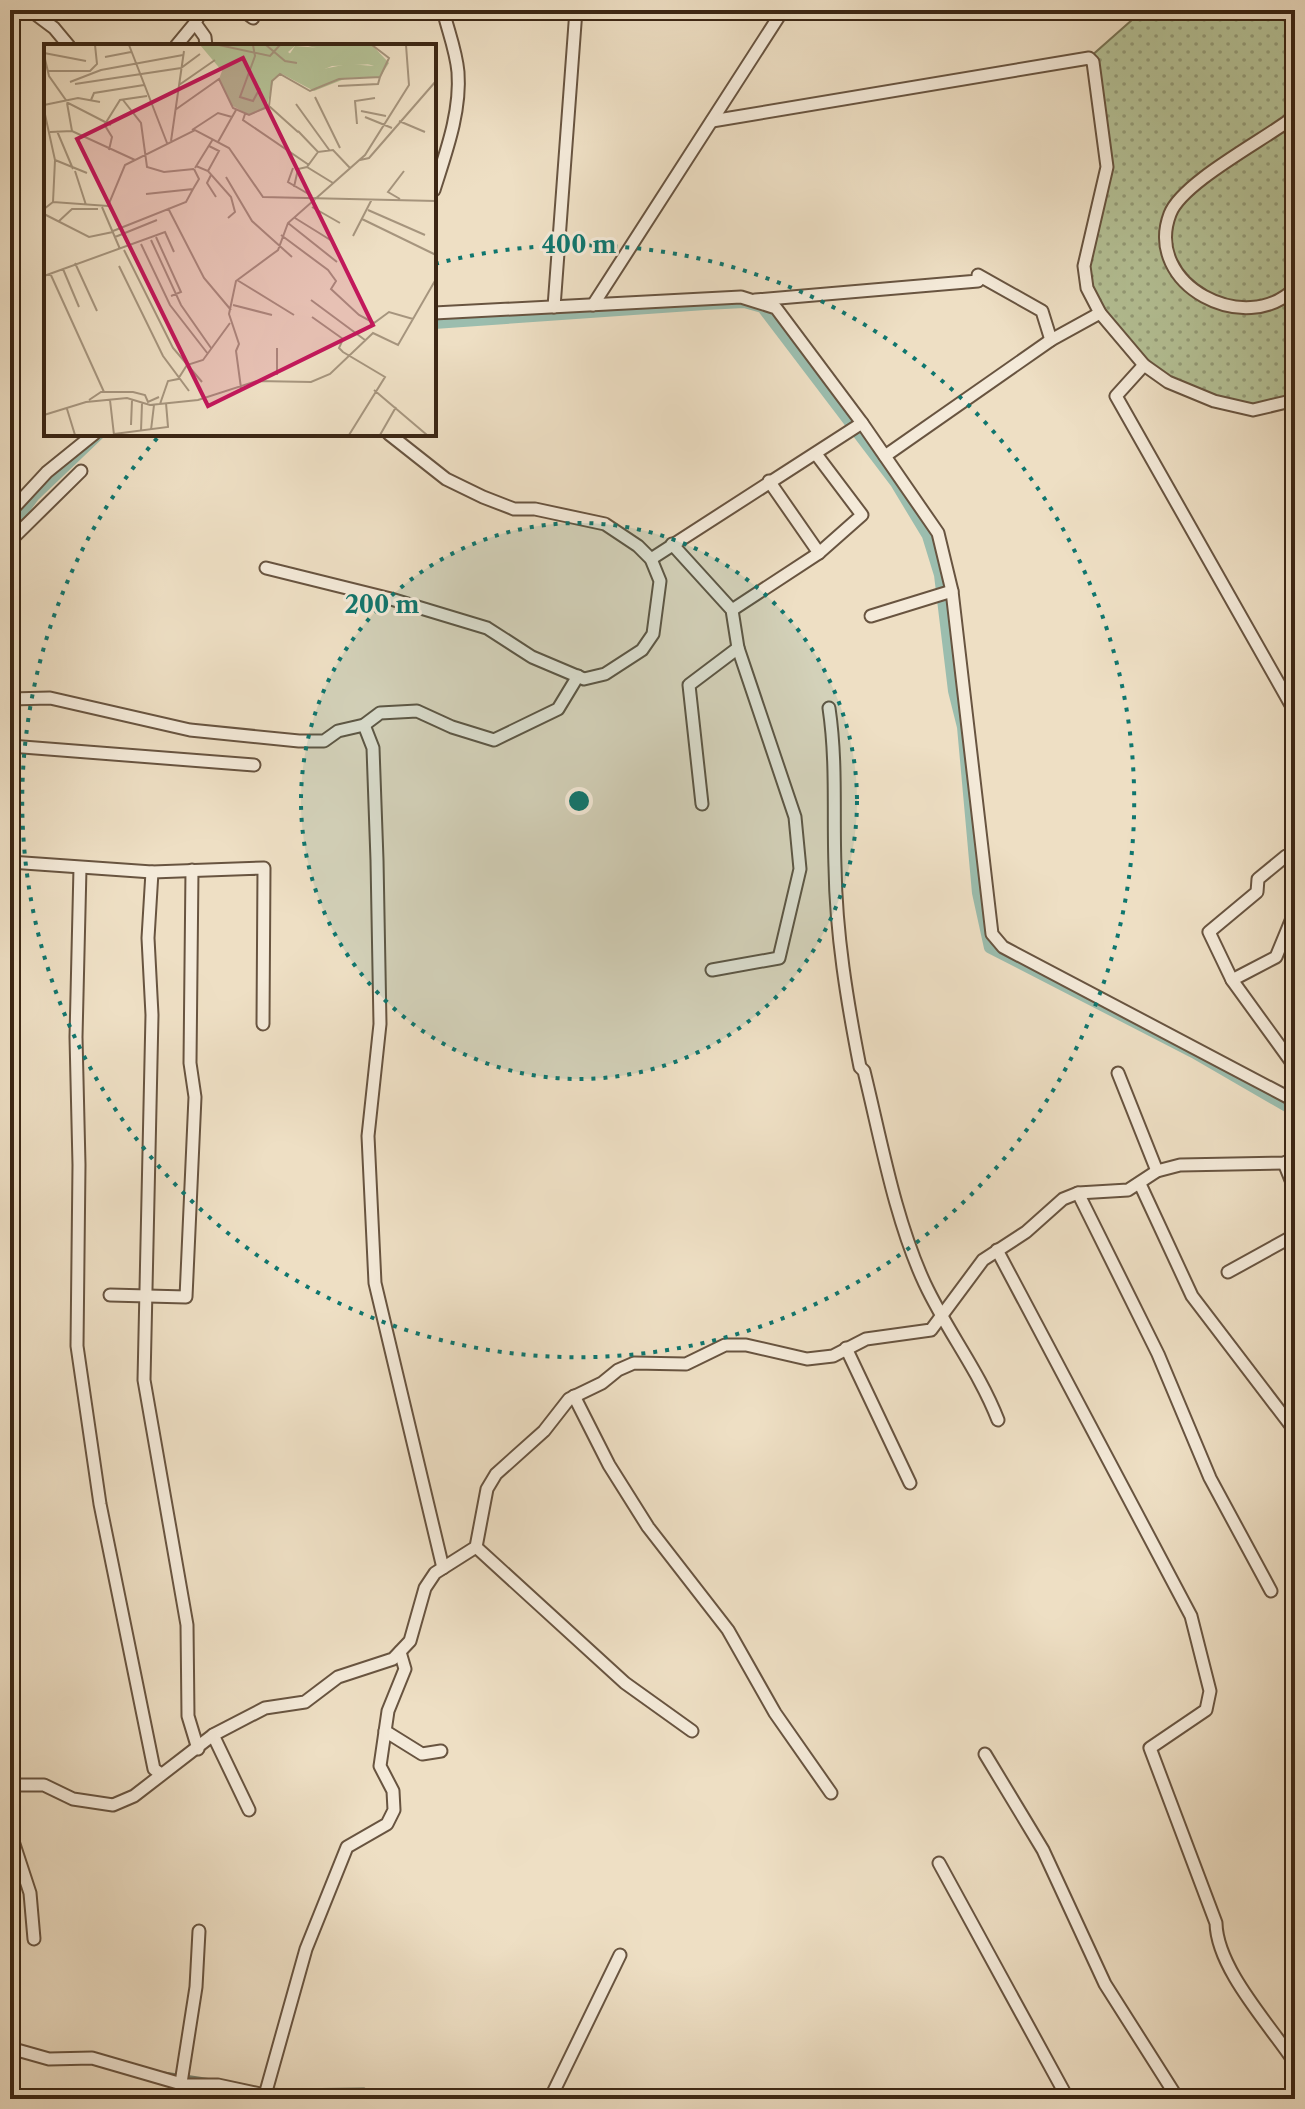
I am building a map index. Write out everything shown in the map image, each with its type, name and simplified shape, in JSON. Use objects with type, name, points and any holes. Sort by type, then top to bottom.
[{"type":"street","points":[[30,10],[54,28],[67,44]]},
{"type":"street","points":[[178,44],[202,10]]},
{"type":"street","points":[[242,10],[253,18]]},
{"type":"street","points":[[436,183],[453,125],[458,84],[454,47],[443,10]]},
{"type":"street","points":[[554,307],[576,10]]},
{"type":"street","points":[[593,305],[783,10]]},
{"type":"street","points":[[195,23],[205,37],[206,44]]},
{"type":"street","points":[[712,121],[1089,58],[1093,62],[1107,167],[1084,266],[1087,288],[1100,313],[1144,365],[1168,382],[1214,401],[1253,410],[1295,400]]},
{"type":"street","points":[[1295,116],[1220,166],[1180,200],[1170,213],[1166,239],[1168,257],[1177,277],[1193,292],[1208,299],[1250,307],[1287,297],[1295,288]]},
{"type":"street","points":[[754,300],[978,281],[978,275],[1042,311],[1051,340]]},
{"type":"street","points":[[436,313],[741,297],[776,308],[857,428],[885,456],[938,533],[992,934],[1003,947],[1295,1101]]},
{"type":"street","points":[[885,456],[1051,340],[1100,313]]},
{"type":"street","points":[[1144,365],[1116,396],[1295,712]]},
{"type":"street","points":[[651,559],[672,544],[698,532],[769,481],[857,428]]},
{"type":"street","points":[[10,512],[47,472],[92,436]]},
{"type":"street","points":[[266,568],[391,599],[487,628],[532,657],[584,679],[605,674],[642,650],[653,634],[660,581],[651,559],[605,524],[535,509],[514,509],[483,497],[446,479],[392,436]]},
{"type":"street","points":[[732,610],[819,553],[862,515],[816,454]]},
{"type":"street","points":[[10,541],[81,471]]},
{"type":"street","points":[[769,481],[819,553]]},
{"type":"street","points":[[672,544],[732,610],[738,648],[795,817],[800,869],[779,958],[712,970]]},
{"type":"street","points":[[871,616],[945,592]]},
{"type":"street","points":[[702,804],[689,685],[738,648]]},
{"type":"street","points":[[10,699],[50,698],[190,730],[299,741],[324,741],[338,731],[364,725],[380,713],[417,711],[452,727],[494,740],[558,709],[578,676]]},
{"type":"street","points":[[829,708],[835,747],[835,867],[843,980],[860,1067],[864,1071],[893,1187],[925,1284],[983,1382],[998,1420]]},
{"type":"street","points":[[364,725],[373,748],[380,1024],[368,1136],[375,1283],[443,1568]]},
{"type":"street","points":[[10,746],[254,765]]},
{"type":"street","points":[[1286,856],[1258,879],[1257,892],[1209,932],[1232,980],[1295,1067]]},
{"type":"street","points":[[10,862],[152,872],[264,868],[263,1024]]},
{"type":"street","points":[[80,868],[76,1037],[79,1165],[77,1346],[100,1504],[154,1769],[161,1774]]},
{"type":"street","points":[[110,1295],[186,1297],[195,1097],[190,1063],[192,870]]},
{"type":"street","points":[[152,872],[148,938],[152,1015],[144,1380],[187,1625],[188,1716],[198,1749]]},
{"type":"street","points":[[1232,980],[1276,957],[1295,911]]},
{"type":"street","points":[[1118,1073],[1157,1171]]},
{"type":"street","points":[[10,1785],[44,1785],[73,1799],[113,1805],[134,1796],[213,1735],[265,1708],[305,1702],[338,1677],[378,1666],[400,1652],[410,1641],[425,1588],[435,1573],[476,1547],[487,1489],[496,1474],[544,1431],[574,1396],[634,1363],[686,1364],[725,1345],[746,1345],[807,1359],[833,1356],[866,1339],[931,1330],[944,1317],[970,1275],[1063,1199],[1078,1193],[1113,1194],[1140,1184],[1157,1171],[1198,1162],[1289,1161],[1295,1190]]},
{"type":"street","points":[[1140,1184],[1192,1296],[1295,1431]]},
{"type":"street","points":[[1078,1193],[1158,1354],[1210,1478],[1271,1591]]},
{"type":"street","points":[[1228,1272],[1295,1235]]},
{"type":"street","points":[[997,1250],[1191,1616],[1210,1691],[1206,1710],[1150,1748],[1216,1923],[1216,1940],[1249,1999],[1295,2063]]},
{"type":"street","points":[[846,1348],[910,1483]]},
{"type":"street","points":[[574,1396],[609,1465],[648,1527],[728,1630],[775,1713],[831,1793]]},
{"type":"street","points":[[476,1547],[625,1683],[692,1731]]},
{"type":"street","points":[[267,2090],[306,1949],[347,1847],[387,1824],[394,1810],[393,1791],[380,1766],[388,1711],[405,1669],[400,1652]]},
{"type":"street","points":[[385,1731],[422,1754],[441,1751]]},
{"type":"street","points":[[213,1735],[249,1810]]},
{"type":"street","points":[[985,1754],[1043,1850],[1105,1984],[1178,2099]]},
{"type":"street","points":[[10,1832],[30,1893],[34,1939]]},
{"type":"street","points":[[939,1863],[1068,2099]]},
{"type":"street","points":[[181,2083],[196,1987],[199,1931]]},
{"type":"street","points":[[550,2099],[620,1955]]},
{"type":"street","points":[[10,2048],[49,2059],[92,2058],[181,2083],[374,2099]]},
{"type":"green space","points":[[1133,10],[1295,10],[1295,400],[1253,410],[1214,401],[1144,365],[1087,288],[1092,222],[1104,189],[1089,58],[1133,19]]},
{"type":"waterway","points":[[436,324],[744,303],[762,308],[895,483],[927,536],[939,575],[953,691],[962,727],[977,893],[989,948],[1193,1053],[1295,1112]]},
{"type":"waterway","points":[[10,530],[34,497],[98,436]]},
{"type":"waterway","points":[[64,2054],[92,2053]]},
{"type":"waterway","points":[[164,2073],[239,2084]]},
{"type":"waterway","points":[[278,2090],[364,2089]]}]
